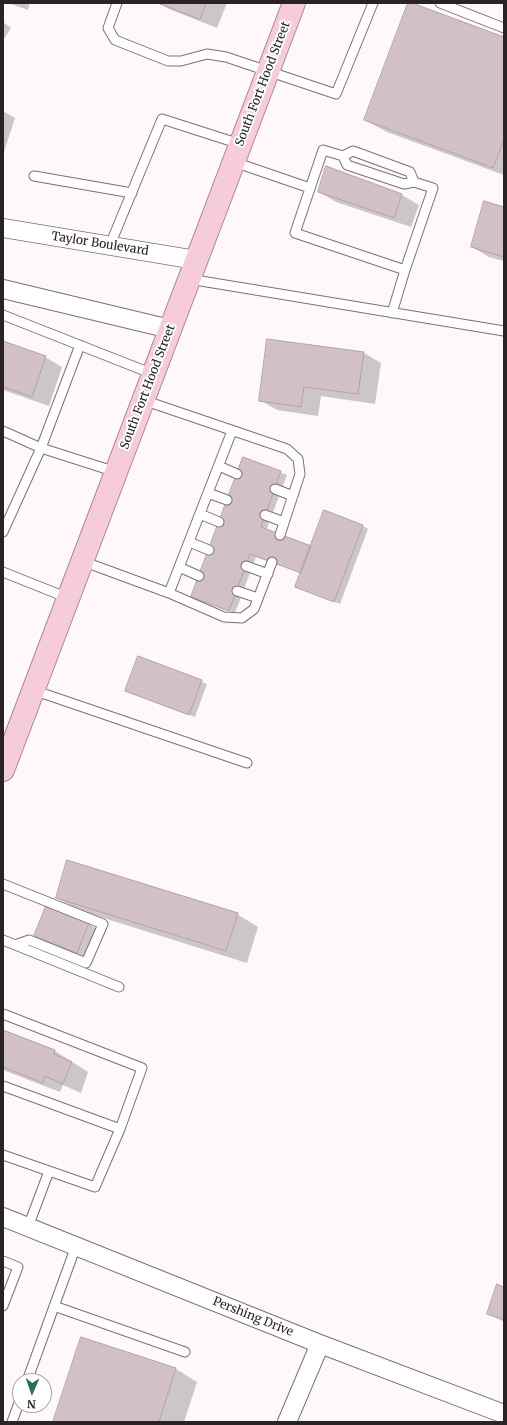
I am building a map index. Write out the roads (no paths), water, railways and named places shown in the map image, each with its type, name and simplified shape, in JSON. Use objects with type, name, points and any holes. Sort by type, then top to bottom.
[{"type":"highway","name":"South Fort Hood Street","points":[[3,770],[13,735],[33,690],[294,3]]},
{"type":"street","name":"Taylor Boulevard","points":[[3,228],[110,245],[192,270]]},
{"type":"street","points":[[3,289],[170,329]]},
{"type":"street","name":"Pershing Drive","points":[[3,1217],[320,1344],[504,1414]]},
{"type":"street","points":[[287,1422],[320,1344]]},
{"type":"lane","points":[[117,3],[108,28],[116,40],[168,61],[181,61],[207,54],[226,57],[336,94],[373,3]]},
{"type":"lane","points":[[440,3],[504,28]]},
{"type":"lane","points":[[110,245],[162,119],[310,188]]},
{"type":"lane","points":[[405,270],[295,233],[324,150],[343,156],[353,151],[410,172],[414,182]]},
{"type":"lane","points":[[343,156],[347,165],[404,184],[414,182],[433,188],[392,313]]},
{"type":"lane","points":[[34,176],[132,193]]},
{"type":"lane","points":[[192,270],[392,313],[504,331]]},
{"type":"lane","points":[[3,315],[153,374]]},
{"type":"lane","points":[[3,532],[41,448],[80,345]]},
{"type":"lane","points":[[143,400],[287,449],[298,459],[300,474],[280,535]]},
{"type":"lane","points":[[3,431],[41,448],[116,472]]},
{"type":"lane","points":[[169,593],[232,431]]},
{"type":"lane","points":[[218,466],[237,474]]},
{"type":"lane","points":[[275,489],[293,496]]},
{"type":"lane","points":[[208,493],[227,500]]},
{"type":"lane","points":[[200,514],[219,522]]},
{"type":"lane","points":[[265,515],[284,522]]},
{"type":"lane","points":[[189,542],[209,550]]},
{"type":"lane","points":[[82,561],[169,593],[224,617],[242,618],[254,609],[272,562]]},
{"type":"lane","points":[[246,566],[268,574]]},
{"type":"lane","points":[[179,567],[199,576]]},
{"type":"lane","points":[[3,572],[68,598]]},
{"type":"lane","points":[[237,591],[258,598]]},
{"type":"lane","points":[[33,690],[247,763]]},
{"type":"lane","points":[[3,884],[103,924],[86,963],[29,940],[15,945]]},
{"type":"lane","points":[[3,940],[119,988]]},
{"type":"lane","points":[[3,1014],[142,1068],[120,1129],[95,1187],[3,1155]]},
{"type":"lane","points":[[3,1086],[120,1129]]},
{"type":"lane","points":[[28,1227],[49,1171]]},
{"type":"lane","points":[[30,1373],[76,1246]]},
{"type":"lane","points":[[3,1261],[18,1267],[3,1306]]},
{"type":"lane","points":[[54,1306],[185,1352]]}]
